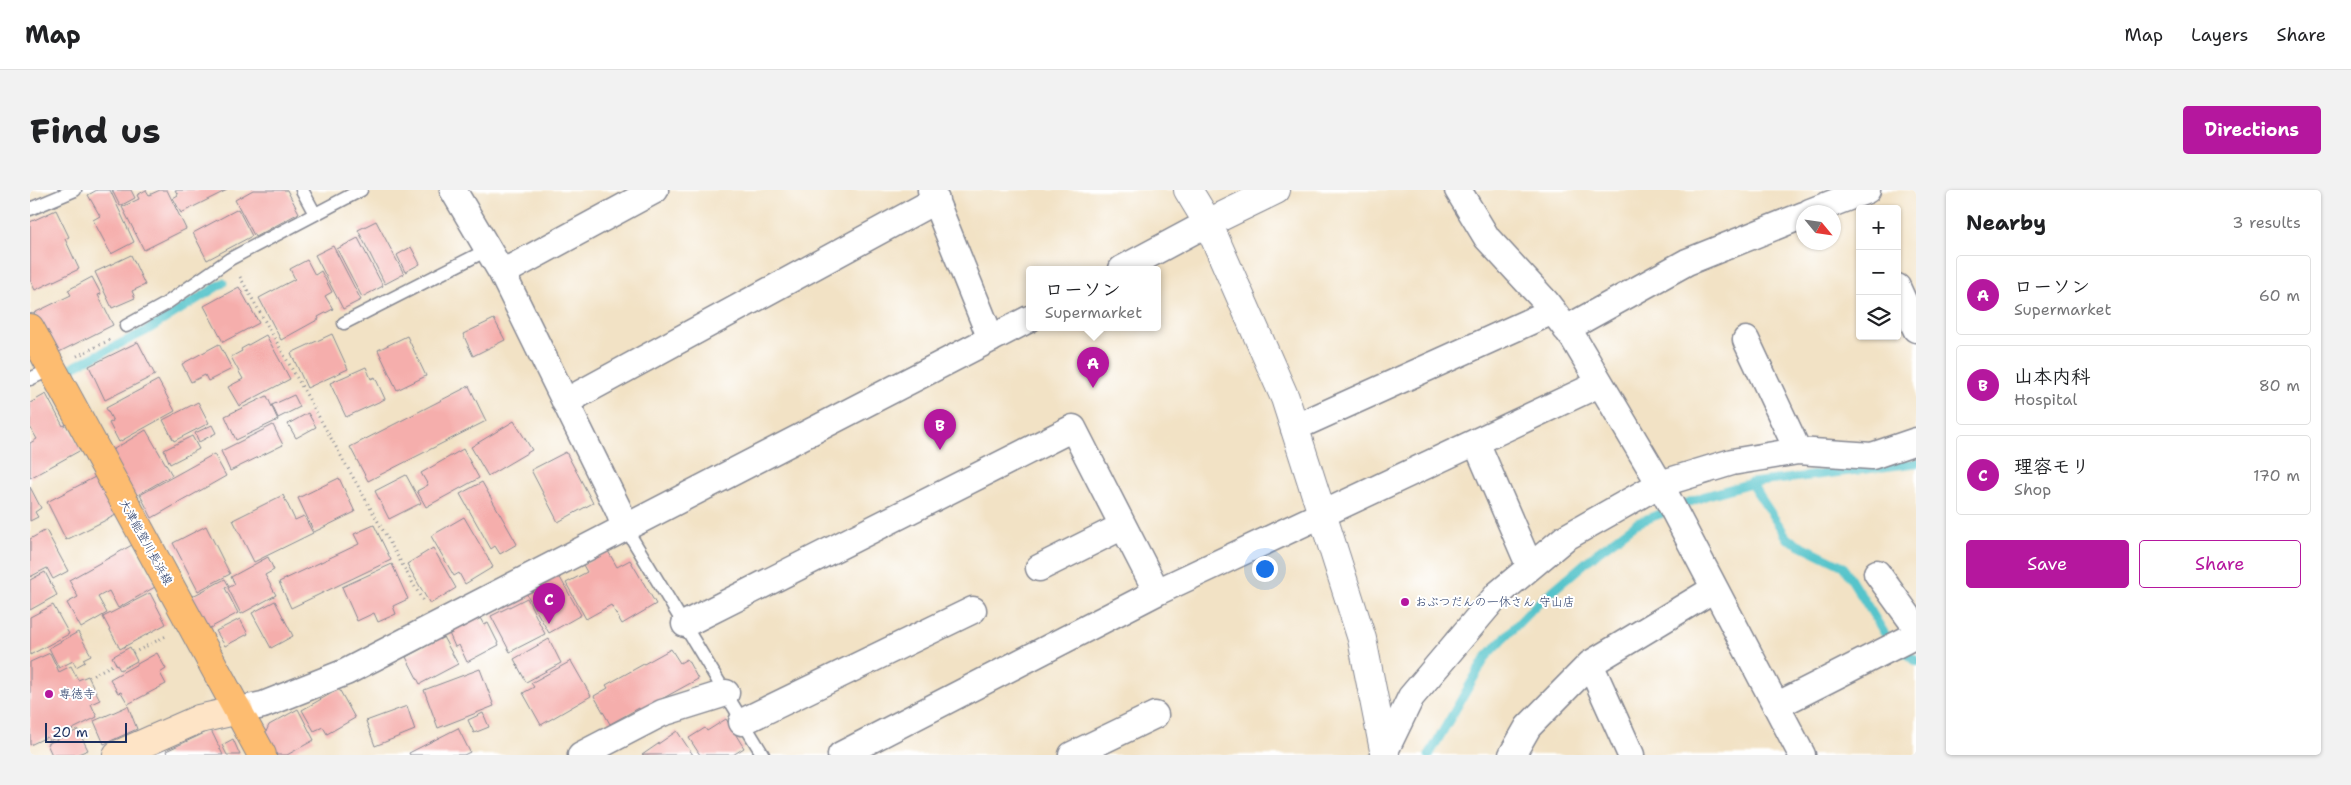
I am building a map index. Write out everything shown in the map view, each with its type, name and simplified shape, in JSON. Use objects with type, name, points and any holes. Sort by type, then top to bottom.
[{"type":"main road","name":"大津能登川長浜線","points":[[30,328],[40,374],[191,623],[262,755]]},
{"type":"main road","points":[[117,755],[199,719],[239,710]]},
{"type":"street","points":[[453,190],[502,273],[618,509],[625,527]]},
{"type":"street","points":[[502,273],[655,190]]},
{"type":"street","points":[[1188,190],[1208,223],[1285,398],[1362,639],[1384,754]]},
{"type":"street","points":[[1128,266],[1208,223],[1276,190]]},
{"type":"street","points":[[1458,190],[1487,238],[1559,320],[1599,384],[1662,488],[1802,755]]},
{"type":"street","points":[[1828,205],[1867,190]]},
{"type":"street","points":[[564,402],[934,195],[991,340]]},
{"type":"street","points":[[1294,428],[1559,320],[1687,262],[1796,218]]},
{"type":"street","points":[[1901,295],[1916,329]]},
{"type":"street","points":[[239,710],[263,705],[346,672],[1026,321]]},
{"type":"street","points":[[1746,340],[1798,451]]},
{"type":"street","points":[[841,755],[1157,592],[1599,384]]},
{"type":"street","points":[[686,624],[1072,428],[1157,592]]},
{"type":"street","points":[[1384,754],[1411,697],[1498,594],[1565,538],[1662,488],[1732,462],[1798,451],[1872,456],[1916,440]]},
{"type":"street","points":[[1476,442],[1530,567]]},
{"type":"street","points":[[1039,568],[1123,526]]},
{"type":"street","points":[[1877,573],[1916,627]]},
{"type":"street","points":[[1512,755],[1528,727],[1590,664],[1714,589]]},
{"type":"street","points":[[742,722],[973,610]]},
{"type":"street","points":[[1776,706],[1916,635]]},
{"type":"street","points":[[1590,664],[1631,755]]},
{"type":"street","points":[[581,755],[662,713],[726,693]]},
{"type":"street","points":[[1072,755],[1155,715]]},
{"type":"lane","points":[[30,209],[75,190]]},
{"type":"lane","points":[[302,190],[315,214]]},
{"type":"lane","points":[[126,326],[164,305],[230,259],[361,190]]},
{"type":"lane","points":[[344,324],[489,250]]},
{"type":"lane","points":[[625,527],[686,624],[763,755]]},
{"type":"path","points":[[230,259],[437,626]]},
{"type":"path","points":[[40,374],[123,334],[126,326]]},
{"type":"path","points":[[133,653],[191,623]]},
{"type":"path","points":[[93,675],[116,663]]},
{"type":"building","points":[[97,190],[110,190],[134,242],[111,254],[93,220],[100,216],[88,195]]},
{"type":"building","points":[[112,190],[131,190],[135,198],[120,206]]},
{"type":"building","points":[[146,190],[149,195],[160,190],[167,190],[186,229],[144,250],[122,207],[139,199],[137,195]]},
{"type":"building","points":[[175,190],[227,190],[181,213],[173,198],[178,195]]},
{"type":"building","points":[[253,190],[287,190],[299,213],[255,237],[235,200]]},
{"type":"building","points":[[238,209],[252,236],[207,260],[193,233]]},
{"type":"building","points":[[56,210],[69,237],[65,239],[79,269],[35,290],[30,280],[30,222]]},
{"type":"building","points":[[376,221],[404,274],[385,284],[358,230]]},
{"type":"building","points":[[358,238],[383,286],[362,297],[337,249]]},
{"type":"building","points":[[333,246],[361,300],[343,309],[315,255]]},
{"type":"building","points":[[411,247],[420,264],[405,272],[397,255]]},
{"type":"building","points":[[131,255],[145,285],[132,291],[135,298],[112,308],[95,272]]},
{"type":"building","points":[[307,260],[315,275],[321,271],[332,292],[325,296],[333,309],[281,340],[259,298],[295,279],[290,269]]},
{"type":"building","points":[[92,277],[101,294],[98,295],[113,325],[55,354],[34,313],[71,295],[68,290]]},
{"type":"building","points":[[239,287],[259,323],[223,342],[204,306]]},
{"type":"building","points":[[494,319],[505,340],[473,356],[463,334]]},
{"type":"building","points":[[332,334],[348,369],[307,388],[291,353]]},
{"type":"building","points":[[266,335],[290,379],[239,406],[228,387],[243,379],[231,357]]},
{"type":"building","points":[[407,336],[426,376],[397,390],[378,350]]},
{"type":"building","points":[[138,342],[155,375],[105,400],[89,366]]},
{"type":"building","points":[[219,344],[232,369],[208,381],[205,375],[191,382],[182,364]]},
{"type":"building","points":[[366,367],[371,379],[375,377],[385,399],[346,417],[330,383]]},
{"type":"building","points":[[158,380],[175,411],[119,442],[109,423],[113,421],[106,408]]},
{"type":"building","points":[[469,386],[486,421],[368,481],[350,447]]},
{"type":"building","points":[[46,394],[63,426],[67,424],[81,450],[30,478],[30,443],[37,439],[30,427],[30,403]]},
{"type":"building","points":[[294,395],[300,407],[278,418],[272,405]]},
{"type":"building","points":[[267,396],[278,420],[236,440],[225,416]]},
{"type":"building","points":[[198,402],[209,423],[174,441],[163,420]]},
{"type":"building","points":[[308,413],[316,427],[296,438],[288,424]]},
{"type":"building","points":[[514,421],[532,450],[488,476],[471,447]]},
{"type":"building","points":[[212,425],[216,433],[199,442],[195,433]]},
{"type":"building","points":[[273,425],[283,445],[230,471],[221,451]]},
{"type":"building","points":[[146,430],[172,475],[134,497],[109,452]]},
{"type":"building","points":[[192,436],[199,449],[170,464],[164,450]]},
{"type":"building","points":[[463,449],[479,478],[426,507],[417,491],[428,485],[421,473]]},
{"type":"building","points":[[566,452],[593,503],[558,522],[531,470]]},
{"type":"building","points":[[214,454],[226,476],[152,518],[140,495]]},
{"type":"building","points":[[406,475],[421,503],[389,519],[375,491]]},
{"type":"building","points":[[97,476],[116,515],[66,540],[47,502]]},
{"type":"building","points":[[339,478],[355,512],[314,532],[298,498]]},
{"type":"building","points":[[482,482],[517,544],[500,554],[495,546],[491,549],[460,494]]},
{"type":"building","points":[[30,487],[41,508],[35,512],[38,517],[30,521]]},
{"type":"building","points":[[283,495],[295,520],[304,516],[313,533],[254,562],[233,520]]},
{"type":"building","points":[[464,517],[493,567],[465,584],[459,573],[454,576],[431,536]]},
{"type":"building","points":[[374,525],[391,560],[291,608],[279,582],[359,544],[354,534]]},
{"type":"building","points":[[206,526],[230,574],[198,591],[173,543]]},
{"type":"building","points":[[46,530],[68,571],[53,579],[47,568],[30,577],[30,539]]},
{"type":"building","points":[[132,545],[155,587],[118,608],[109,591],[98,597],[107,613],[81,628],[67,603],[78,597],[69,580]]},
{"type":"building","points":[[433,548],[456,588],[430,604],[407,564]]},
{"type":"building","points":[[608,551],[617,567],[630,560],[656,604],[622,624],[611,605],[586,619],[566,583],[587,572],[583,565]]},
{"type":"building","points":[[268,557],[274,570],[265,575],[276,595],[241,614],[228,588],[235,584],[231,577]]},
{"type":"building","points":[[392,564],[408,599],[393,606],[396,614],[378,622],[374,613],[357,621],[342,587]]},
{"type":"building","points":[[45,572],[57,595],[30,610],[30,580]]},
{"type":"building","points":[[558,574],[581,615],[549,633],[526,593]]},
{"type":"building","points":[[225,579],[229,586],[225,588],[238,613],[208,629],[191,597]]},
{"type":"building","points":[[150,593],[166,624],[120,649],[103,617]]},
{"type":"building","points":[[527,598],[545,634],[510,652],[491,616]]},
{"type":"building","points":[[275,601],[293,636],[271,648],[252,613]]},
{"type":"building","points":[[53,605],[69,634],[30,655],[30,617]]},
{"type":"building","points":[[479,616],[484,625],[488,623],[499,645],[467,662],[459,645],[455,647],[448,631]]},
{"type":"building","points":[[240,619],[248,634],[225,646],[216,631]]},
{"type":"building","points":[[78,632],[91,655],[83,659],[85,662],[76,667],[73,661],[59,668],[49,648]]},
{"type":"building","points":[[443,637],[458,664],[420,684],[406,657]]},
{"type":"building","points":[[549,639],[561,663],[526,682],[514,659]]},
{"type":"building","points":[[130,647],[137,661],[120,670],[112,657]]},
{"type":"building","points":[[671,649],[680,663],[687,659],[698,679],[640,711],[639,708],[610,724],[594,696],[608,688],[606,685]]},
{"type":"building","points":[[50,653],[59,672],[71,666],[78,680],[88,676],[100,700],[91,704],[97,717],[49,741],[47,737],[30,745],[30,662]]},
{"type":"building","points":[[157,653],[166,669],[160,673],[166,684],[128,704],[121,692],[118,693],[110,679]]},
{"type":"building","points":[[571,661],[591,696],[541,725],[523,693],[534,687],[531,683]]},
{"type":"building","points":[[480,669],[494,706],[438,728],[424,690]]},
{"type":"building","points":[[339,689],[355,718],[327,734],[323,727],[314,731],[302,710]]},
{"type":"building","points":[[128,706],[137,729],[104,744],[94,721]]},
{"type":"building","points":[[407,706],[415,730],[375,746],[366,721]]},
{"type":"building","points":[[298,709],[314,740],[287,755],[276,755],[265,734],[269,725]]},
{"type":"building","points":[[483,713],[489,727],[474,733],[468,720]]},
{"type":"building","points":[[726,719],[744,748],[733,755],[700,755],[689,738],[705,728],[707,731]]},
{"type":"building","points":[[458,728],[470,752],[464,755],[410,755],[409,753]]},
{"type":"building","points":[[78,730],[88,750],[76,755],[52,755],[47,744]]},
{"type":"building","points":[[211,730],[223,755],[168,755],[166,751]]},
{"type":"building","points":[[677,731],[693,755],[642,755]]},
{"type":"building","points":[[233,739],[240,755],[227,755],[222,745]]},
{"type":"waterway","points":[[73,367],[146,331],[223,283]]},
{"type":"waterway","points":[[1429,755],[1486,657],[1537,604],[1598,552],[1637,523],[1705,496],[1751,483],[1916,463]]},
{"type":"waterway","points":[[1751,483],[1788,539],[1843,566],[1890,642],[1916,661]]},
{"type":"place","name":"ローソン","points":[[1093,388]]},
{"type":"place","name":"山本内科","points":[[940,450]]},
{"type":"place","name":"おぶつだんの一休さん 守山店","points":[[1405,602]]},
{"type":"place","name":"理容モリ","points":[[549,624]]},
{"type":"place","name":"専徳寺","points":[[49,694]]}]
